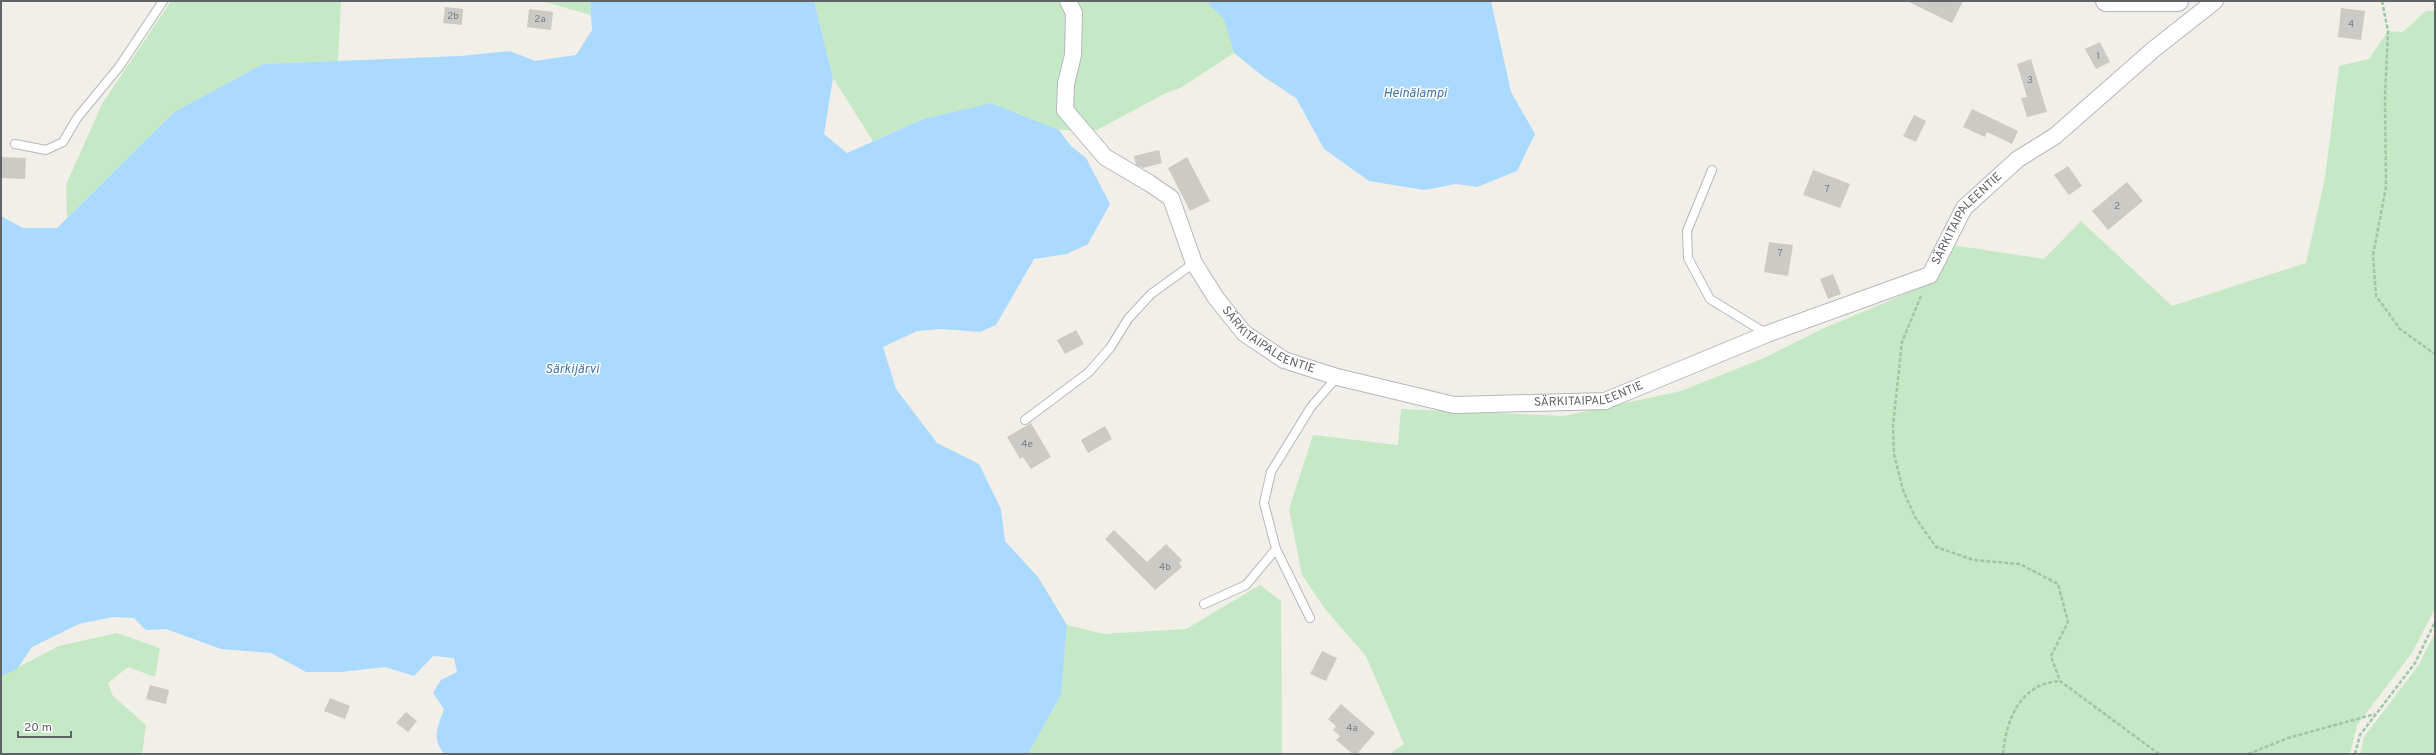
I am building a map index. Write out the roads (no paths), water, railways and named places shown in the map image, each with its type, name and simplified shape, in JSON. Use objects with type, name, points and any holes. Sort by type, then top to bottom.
[{"type":"street","name":"SÄRKITAIPALEENTIE","points":[[1068,1],[1074,13],[1073,55],[1066,84],[1066,110],[1105,157],[1171,198],[1194,263],[1216,298],[1244,333],[1284,360],[1337,377],[1454,405],[1605,401],[1766,334],[1930,275],[1964,208],[2018,159],[2055,136],[2154,49],[2215,1]]},
{"type":"street","points":[[2106,1],[2178,1]]},
{"type":"lane","points":[[15,144],[46,150],[63,142],[77,118],[119,67],[163,1]]},
{"type":"lane","points":[[1712,170],[1687,231],[1688,258],[1710,299],[1766,334]]},
{"type":"lane","points":[[1025,420],[1089,372],[1110,348],[1128,319],[1151,294],[1194,263]]},
{"type":"lane","points":[[1310,618],[1276,549],[1264,503],[1271,472],[1311,407],[1337,377]]},
{"type":"lane","points":[[1204,604],[1246,585],[1276,549]]},
{"type":"water","name":"Särkijärvi","points":[[590,1],[814,1],[833,78],[824,134],[847,153],[923,119],[991,103],[1059,130],[1071,146],[1086,158],[1110,204],[1088,244],[1067,254],[1034,259],[996,325],[980,332],[942,329],[917,331],[883,347],[896,389],[937,443],[979,464],[1001,509],[1005,541],[1038,577],[1067,625],[1061,695],[1028,754],[444,754],[438,742],[437,732],[444,709],[433,693],[441,680],[457,672],[454,658],[433,656],[414,676],[385,667],[341,672],[306,672],[271,653],[221,649],[166,629],[146,630],[134,618],[112,617],[79,624],[32,647],[17,669],[1,676],[1,216],[23,228],[57,228],[174,112],[263,64],[460,56],[510,51],[535,61],[576,55],[592,30]]},
{"type":"water","name":"Heinälampi","points":[[1206,1],[1491,1],[1511,92],[1535,134],[1517,171],[1477,187],[1456,184],[1424,190],[1369,181],[1324,149],[1296,98],[1264,77],[1234,53],[1224,19]]}]
